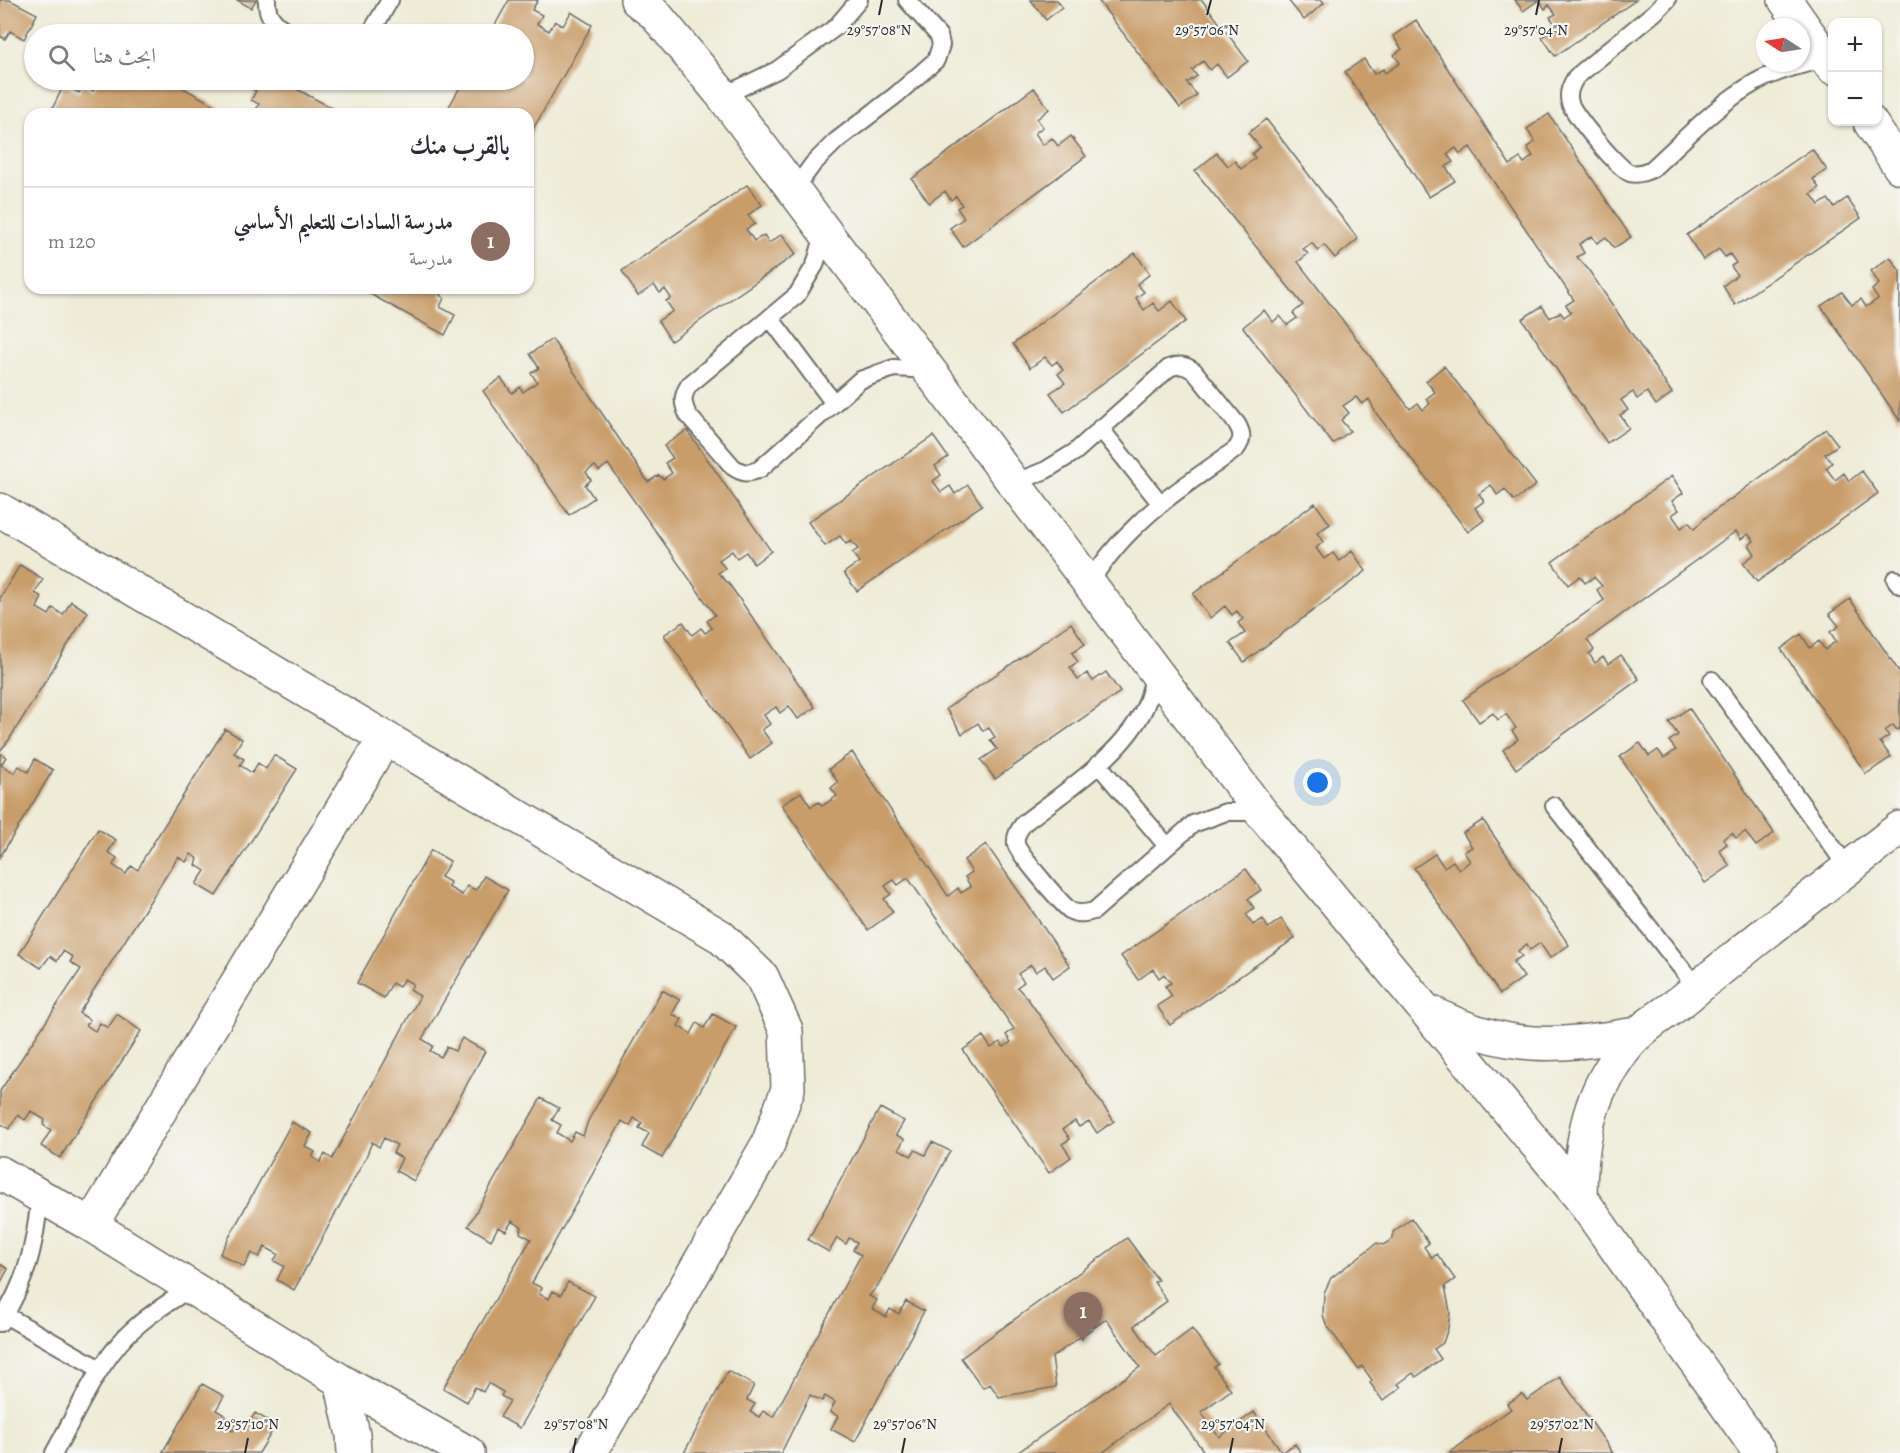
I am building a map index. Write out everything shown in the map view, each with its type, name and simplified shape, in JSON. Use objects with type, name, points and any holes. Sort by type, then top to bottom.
[{"type":"street","points":[[637,0],[655,14],[723,96],[1261,812],[1580,1197],[1760,1453]]},
{"type":"street","points":[[1785,0],[1828,60]]},
{"type":"street","points":[[1872,126],[1900,167]]},
{"type":"street","points":[[0,510],[720,936],[762,976],[786,1030],[788,1089],[768,1144],[590,1453]]},
{"type":"street","points":[[91,1225],[385,738]]},
{"type":"street","points":[[1580,1197],[1580,1165],[1585,1133],[1592,1109],[1602,1084],[1615,1062],[1637,1034],[1671,1010],[1900,828]]},
{"type":"street","points":[[1424,1008],[1481,1034],[1525,1043],[1560,1045],[1637,1034]]},
{"type":"street","points":[[0,1173],[40,1194],[193,1287],[341,1381],[468,1453]]},
{"type":"street","points":[[341,1381],[353,1435],[354,1453]]},
{"type":"lane","points":[[267,0],[268,14],[275,24]]},
{"type":"lane","points":[[376,24],[390,0]]},
{"type":"lane","points":[[723,96],[777,70],[836,27],[859,0]]},
{"type":"lane","points":[[794,190],[813,164],[836,141],[896,95],[936,60],[940,53],[939,36],[907,0]]},
{"type":"lane","points":[[1666,0],[1654,13],[1576,77],[1570,88],[1569,101],[1575,112],[1618,165],[1629,173],[1641,174],[1652,169],[1726,102],[1757,82],[1791,67],[1828,63]]},
{"type":"lane","points":[[825,231],[815,265],[797,295],[689,385],[683,394],[683,405],[688,415],[733,466],[741,472],[751,474],[760,469],[860,380],[894,368],[929,370]]},
{"type":"lane","points":[[771,319],[833,402]]},
{"type":"lane","points":[[1014,483],[1046,470],[1075,452],[1170,368],[1178,364],[1194,371],[1237,424],[1242,432],[1241,442],[1236,449],[1161,504],[1134,527],[1089,582]]},
{"type":"lane","points":[[1100,428],[1161,504]]},
{"type":"lane","points":[[1156,671],[1145,707],[1125,738],[1098,764],[1024,823],[1017,833],[1016,846],[1023,856],[1062,903],[1071,911],[1082,914],[1094,911],[1193,824],[1227,812],[1261,812]]},
{"type":"lane","points":[[1712,680],[1848,868]]},
{"type":"lane","points":[[1098,764],[1167,846]]},
{"type":"lane","points":[[1554,806],[1697,988]]},
{"type":"lane","points":[[40,1194],[36,1236],[27,1267],[3,1319],[100,1369]]},
{"type":"lane","points":[[54,1453],[100,1369],[126,1336],[157,1309],[193,1287]]},
{"type":"building","points":[[0,0],[10,0],[37,14],[32,24],[24,24],[24,39],[10,31],[5,39],[0,36]]},
{"type":"building","points":[[237,0],[256,0],[251,8]]},
{"type":"building","points":[[509,0],[538,0],[532,10],[542,15],[537,24],[549,31],[555,21],[563,26],[571,12],[592,25],[534,127],[534,108],[448,108],[458,90],[534,90],[534,24],[496,24]]},
{"type":"building","points":[[1031,0],[1057,0],[1062,7],[1046,20]]},
{"type":"building","points":[[1098,0],[1202,0],[1248,61],[1227,77],[1217,64],[1210,70],[1203,61],[1192,70],[1197,76],[1187,83],[1197,95],[1180,108]]},
{"type":"building","points":[[1288,0],[1322,0],[1324,3],[1304,20]]},
{"type":"building","points":[[1515,0],[1539,0],[1523,11]]},
{"type":"building","points":[[1539,0],[1636,0],[1555,56],[1542,37],[1557,27],[1550,17],[1556,14],[1549,5],[1545,9]]},
{"type":"building","points":[[1416,20],[1510,165],[1520,158],[1524,163],[1533,156],[1527,147],[1535,142],[1527,129],[1549,114],[1631,237],[1614,248],[1606,237],[1597,243],[1592,236],[1579,244],[1584,253],[1577,257],[1588,269],[1672,393],[1656,405],[1647,392],[1637,399],[1633,392],[1621,400],[1628,410],[1620,415],[1629,428],[1607,443],[1522,319],[1542,306],[1550,318],[1560,312],[1564,317],[1571,312],[1566,305],[1574,300],[1470,147],[1460,154],[1456,148],[1447,154],[1453,162],[1446,167],[1455,181],[1429,197],[1345,72],[1364,59],[1374,74],[1383,69],[1385,73],[1400,63],[1394,55],[1402,49],[1393,36]]},
{"type":"building","points":[[1034,88],[1049,109],[1037,119],[1043,127],[1035,133],[1043,145],[1052,138],[1058,146],[1071,136],[1086,156],[963,247],[950,228],[964,218],[957,208],[962,205],[956,196],[951,200],[945,191],[929,203],[912,179]]},
{"type":"building","points":[[62,90],[73,90],[79,93],[80,90],[187,90],[219,108],[52,108]]},
{"type":"building","points":[[254,90],[299,90],[332,108],[257,108],[259,104],[251,100],[256,91]]},
{"type":"building","points":[[1266,119],[1358,239],[1335,258],[1324,245],[1318,251],[1312,243],[1303,249],[1308,254],[1298,262],[1410,409],[1418,403],[1423,410],[1430,404],[1426,399],[1435,392],[1426,381],[1444,366],[1536,485],[1514,501],[1505,489],[1497,495],[1491,485],[1479,494],[1484,501],[1475,508],[1484,520],[1468,532],[1376,413],[1369,399],[1362,404],[1356,397],[1343,406],[1349,413],[1341,420],[1350,431],[1333,444],[1243,327],[1264,310],[1273,322],[1280,316],[1287,325],[1297,318],[1293,313],[1303,305],[1195,171],[1217,153],[1228,166],[1235,161],[1241,169],[1255,158],[1252,154],[1260,147],[1248,133]]},
{"type":"building","points":[[1812,149],[1827,170],[1813,179],[1819,188],[1811,194],[1819,205],[1828,199],[1834,207],[1847,198],[1861,218],[1735,305],[1723,286],[1737,275],[1731,266],[1736,263],[1730,254],[1725,257],[1719,249],[1703,260],[1687,235]]},
{"type":"building","points":[[747,185],[762,205],[748,215],[755,224],[746,229],[754,241],[764,235],[769,243],[782,234],[796,254],[671,341],[658,321],[673,311],[666,301],[671,298],[665,289],[660,293],[654,285],[638,296],[622,271]]},
{"type":"building","points":[[1135,253],[1150,274],[1137,284],[1144,292],[1136,298],[1144,310],[1153,303],[1159,311],[1172,301],[1186,321],[1064,412],[1050,393],[1065,383],[1058,374],[1063,370],[1057,361],[1052,365],[1045,357],[1030,368],[1013,344]]},
{"type":"building","points":[[1890,257],[1900,271],[1900,421],[1821,306],[1842,292],[1852,305],[1861,299],[1866,307],[1878,299],[1872,290],[1879,284],[1871,271]]},
{"type":"building","points":[[370,294],[441,294],[444,298],[440,307],[455,315],[445,335]]},
{"type":"building","points":[[552,339],[648,482],[659,475],[663,479],[672,473],[665,463],[673,458],[664,446],[687,430],[771,551],[754,564],[746,552],[737,558],[732,551],[719,560],[725,568],[718,573],[729,584],[815,707],[798,719],[789,706],[780,713],[776,707],[764,715],[770,724],[762,730],[772,743],[750,759],[664,635],[683,622],[692,635],[701,628],[705,633],[712,628],[707,621],[715,615],[608,464],[599,471],[595,466],[586,472],[591,480],[585,485],[594,498],[569,515],[483,391],[501,378],[512,393],[520,387],[523,392],[537,382],[531,373],[539,368],[530,354]]},
{"type":"building","points":[[1826,429],[1838,445],[1825,454],[1832,463],[1826,468],[1835,480],[1844,473],[1849,481],[1862,471],[1878,493],[1757,582],[1743,563],[1755,554],[1749,545],[1754,541],[1748,534],[1741,539],[1736,531],[1587,640],[1594,650],[1589,654],[1595,663],[1603,657],[1608,664],[1621,655],[1639,679],[1516,769],[1503,750],[1518,739],[1512,731],[1516,728],[1506,714],[1498,720],[1493,713],[1479,722],[1463,700],[1604,600],[1597,590],[1602,586],[1594,577],[1585,583],[1580,576],[1568,585],[1552,562],[1672,476],[1683,493],[1672,501],[1679,510],[1672,515],[1681,528],[1689,522],[1694,529],[1705,518]]},
{"type":"building","points":[[933,436],[948,457],[935,466],[941,475],[933,481],[941,492],[950,486],[955,494],[968,485],[982,505],[857,591],[844,573],[859,562],[852,553],[858,549],[851,541],[846,544],[840,536],[825,546],[808,522]]},
{"type":"building","points":[[1315,503],[1330,524],[1317,533],[1323,542],[1316,548],[1324,559],[1333,553],[1339,561],[1352,551],[1366,571],[1244,662],[1230,643],[1245,633],[1238,623],[1243,619],[1237,611],[1232,615],[1225,606],[1210,618],[1193,594]]},
{"type":"building","points":[[20,565],[43,579],[35,593],[42,597],[37,608],[49,615],[53,608],[63,615],[71,601],[88,612],[0,751],[0,598]]},
{"type":"building","points":[[1850,599],[1900,673],[1900,728],[1897,730],[1893,725],[1885,731],[1889,736],[1880,742],[1891,757],[1866,774],[1781,649],[1801,634],[1810,648],[1819,641],[1825,650],[1836,641],[1830,632],[1839,626],[1829,614]]},
{"type":"building","points":[[1071,623],[1085,644],[1072,653],[1078,662],[1070,667],[1078,680],[1087,673],[1093,681],[1106,672],[1120,692],[995,779],[981,760],[997,749],[990,740],[995,737],[989,728],[983,731],[978,723],[962,734],[946,709]]},
{"type":"building","points":[[1689,708],[1774,833],[1756,846],[1745,832],[1736,838],[1732,833],[1723,839],[1727,844],[1719,850],[1730,866],[1705,883],[1620,757],[1640,743],[1649,756],[1658,750],[1664,758],[1676,750],[1669,741],[1678,735],[1669,722]]},
{"type":"building","points":[[225,729],[242,739],[234,753],[244,759],[240,765],[252,773],[258,763],[266,769],[274,755],[297,769],[216,896],[196,884],[205,871],[196,865],[198,859],[191,854],[186,862],[178,857],[79,1013],[90,1020],[86,1025],[95,1031],[100,1023],[108,1028],[117,1014],[141,1031],[60,1158],[41,1146],[51,1130],[43,1125],[45,1120],[31,1111],[25,1120],[18,1115],[9,1129],[0,1123],[0,1091],[81,969],[70,962],[73,957],[63,951],[57,961],[50,956],[41,968],[19,954],[98,829],[116,840],[108,852],[117,858],[113,865],[126,874],[131,866],[138,870]]},
{"type":"building","points":[[852,752],[948,896],[958,888],[961,893],[971,887],[965,877],[972,872],[964,860],[986,844],[1070,966],[1053,978],[1045,966],[1036,972],[1031,965],[1018,974],[1024,982],[1017,987],[1028,999],[1114,1121],[1097,1133],[1089,1121],[1079,1127],[1075,1121],[1063,1129],[1070,1139],[1062,1144],[1071,1157],[1049,1173],[963,1050],[983,1036],[991,1048],[1000,1042],[1004,1047],[1011,1042],[1006,1035],[1014,1029],[908,878],[898,885],[894,880],[885,886],[891,894],[884,899],[893,912],[868,930],[782,805],[801,792],[811,807],[819,802],[822,806],[837,796],[831,788],[838,782],[829,769]]},
{"type":"building","points":[[0,753],[6,757],[1,765],[14,773],[19,766],[28,772],[35,759],[53,770],[0,857]]},
{"type":"building","points":[[1483,820],[1569,945],[1550,958],[1540,943],[1530,950],[1527,944],[1518,951],[1522,956],[1513,962],[1524,977],[1500,994],[1414,868],[1435,854],[1444,867],[1453,861],[1459,870],[1470,861],[1464,852],[1472,847],[1463,833]]},
{"type":"building","points":[[431,850],[450,861],[441,877],[450,882],[448,887],[462,895],[467,886],[476,890],[484,876],[508,890],[422,1039],[433,1046],[430,1051],[441,1057],[447,1047],[455,1051],[462,1038],[485,1051],[414,1181],[396,1171],[402,1158],[393,1153],[397,1145],[384,1138],[379,1147],[372,1142],[294,1290],[277,1280],[284,1266],[274,1261],[278,1254],[265,1247],[259,1257],[251,1253],[244,1267],[220,1254],[292,1122],[312,1133],[305,1146],[315,1152],[312,1157],[320,1162],[325,1154],[332,1159],[420,996],[410,990],[413,984],[404,979],[399,987],[392,983],[384,998],[357,983]]},
{"type":"building","points":[[1246,869],[1261,890],[1248,899],[1254,908],[1246,914],[1253,925],[1263,919],[1268,928],[1281,919],[1295,938],[1170,1025],[1157,1006],[1172,996],[1165,986],[1171,983],[1164,974],[1159,978],[1153,969],[1138,980],[1121,956]]},
{"type":"building","points":[[662,990],[680,1000],[672,1014],[682,1019],[678,1026],[691,1034],[697,1023],[704,1028],[713,1014],[736,1027],[662,1158],[642,1147],[649,1133],[639,1128],[642,1123],[634,1118],[630,1126],[622,1121],[532,1283],[542,1288],[539,1294],[549,1299],[553,1291],[561,1295],[568,1282],[595,1296],[520,1428],[500,1417],[510,1401],[501,1396],[503,1392],[488,1383],[483,1392],[475,1387],[467,1402],[443,1388],[531,1239],[520,1233],[522,1227],[512,1221],[506,1231],[498,1227],[491,1240],[468,1226],[541,1098],[559,1108],[552,1120],[561,1125],[557,1133],[570,1141],[575,1132],[583,1136],[588,1121]]},
{"type":"building","points":[[880,1108],[904,1121],[896,1135],[904,1139],[899,1149],[911,1156],[915,1150],[925,1155],[932,1142],[950,1151],[879,1284],[869,1296],[877,1300],[872,1309],[886,1317],[890,1309],[899,1314],[906,1301],[924,1311],[855,1442],[831,1429],[838,1416],[830,1412],[835,1402],[825,1396],[822,1401],[810,1395],[781,1453],[684,1453],[728,1371],[754,1385],[747,1400],[755,1404],[750,1412],[759,1417],[763,1411],[773,1417],[861,1255],[853,1250],[857,1242],[849,1238],[846,1244],[837,1238],[829,1252],[808,1240]]},
{"type":"building","points":[[1411,1218],[1429,1243],[1424,1247],[1432,1258],[1437,1254],[1455,1279],[1445,1286],[1450,1312],[1448,1328],[1443,1343],[1434,1349],[1441,1359],[1416,1377],[1413,1373],[1398,1384],[1401,1387],[1383,1401],[1370,1383],[1372,1380],[1362,1366],[1358,1369],[1326,1324],[1323,1315],[1324,1293],[1331,1278],[1377,1243],[1383,1245],[1393,1239],[1393,1232]]},
{"type":"building","points":[[1127,1238],[1158,1280],[1154,1282],[1167,1301],[1134,1326],[1156,1356],[1192,1329],[1218,1364],[1214,1367],[1231,1390],[1201,1412],[1219,1437],[1254,1412],[1282,1452],[1295,1444],[1301,1453],[1205,1453],[1169,1404],[1102,1453],[1017,1453],[1140,1367],[1106,1319],[1052,1357],[1056,1387],[999,1397],[990,1384],[983,1388],[961,1358]]},
{"type":"building","points":[[0,1264],[8,1269],[0,1284]]},
{"type":"building","points":[[1560,1377],[1613,1453],[1449,1453],[1511,1409],[1507,1404],[1522,1394],[1527,1400]]},
{"type":"building","points":[[202,1384],[224,1396],[216,1410],[226,1416],[220,1424],[233,1431],[238,1421],[247,1426],[255,1413],[276,1425],[259,1453],[162,1453]]},
{"type":"place","name":"مدرسة السادات للتعليم الأساسي","points":[[1083,1342]]}]
